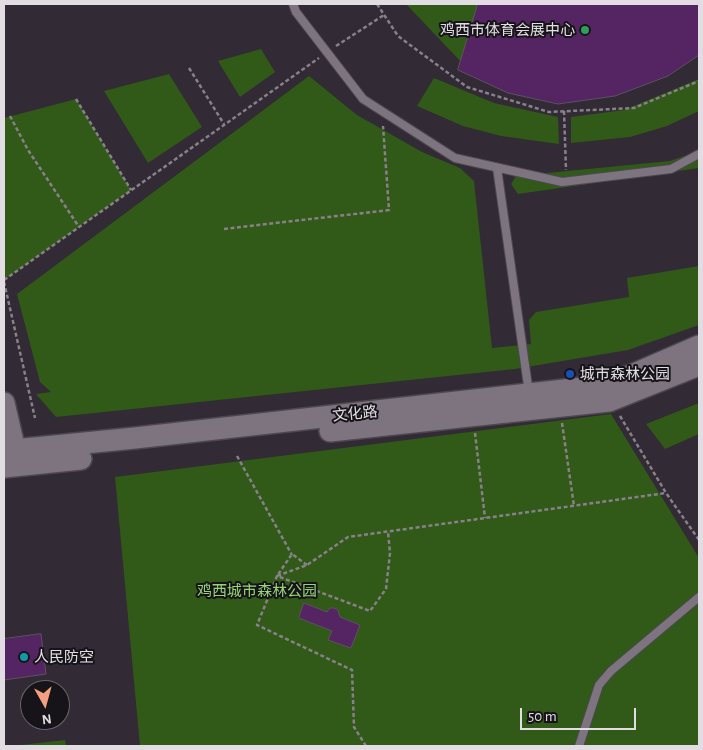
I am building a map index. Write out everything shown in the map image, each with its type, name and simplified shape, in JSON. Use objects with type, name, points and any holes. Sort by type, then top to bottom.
[{"type":"main road","name":"文化路","points":[[10,459],[43,448],[600,386],[632,375],[699,346]]},
{"type":"main road","name":"文化路","points":[[10,459],[609,401],[699,365]]},
{"type":"main road","points":[[4,403],[10,459]]},
{"type":"lane","points":[[293,4],[296,12],[363,99],[455,158],[566,182],[671,169],[699,154]]},
{"type":"lane","points":[[497,168],[529,394]]},
{"type":"lane","points":[[579,746],[599,685],[611,671],[699,597]]},
{"type":"path","points":[[377,4],[398,36],[466,87],[549,112],[634,108],[699,81]]},
{"type":"path","points":[[35,418],[4,281],[327,52],[384,14]]},
{"type":"path","points":[[189,68],[224,125]]},
{"type":"path","points":[[76,98],[131,190]]},
{"type":"path","points":[[564,111],[566,182]]},
{"type":"path","points":[[224,230],[389,210],[383,112]]},
{"type":"path","points":[[10,116],[28,150],[79,227]]},
{"type":"path","points":[[609,401],[666,493],[699,540]]},
{"type":"path","points":[[562,419],[574,506]]},
{"type":"path","points":[[474,429],[485,518]]},
{"type":"path","points":[[237,456],[292,555],[307,565]]},
{"type":"path","points":[[277,576],[307,565],[348,537],[666,493]]},
{"type":"path","points":[[277,576],[370,611],[386,589],[390,553],[388,532]]},
{"type":"path","points":[[292,555],[277,576],[257,625],[352,670],[354,727],[366,746]]},
{"type":"green space","points":[[406,4],[495,4],[464,65]]},
{"type":"green space","points":[[261,49],[275,72],[240,97],[218,61]]},
{"type":"green space","points":[[169,74],[202,127],[148,163],[104,91]]},
{"type":"green space","points":[[309,76],[357,115],[422,152],[460,168],[474,181],[492,348],[531,344],[529,320],[536,312],[629,297],[627,278],[699,266],[699,325],[628,350],[515,369],[56,417],[36,394],[51,392],[40,382],[17,294]]},
{"type":"green space","points":[[434,78],[494,103],[558,117],[559,144],[501,136],[463,126],[417,106]]},
{"type":"green space","points":[[699,79],[699,111],[667,126],[630,137],[571,143],[571,117],[624,110]]},
{"type":"green space","points":[[76,99],[131,190],[4,280],[4,118]]},
{"type":"green space","points":[[699,151],[699,168],[518,194],[511,184],[516,176],[670,161]]},
{"type":"green space","points":[[699,403],[699,434],[665,449],[646,424]]},
{"type":"green space","name":"鸡西城市森林公园","points":[[611,414],[699,558],[699,746],[140,746],[115,477]]},
{"type":"green space","points":[[65,740],[66,746],[12,746]]},
{"type":"building","name":"鸡西市体育会展中心","points":[[478,4],[699,4],[699,55],[668,76],[615,96],[558,104],[508,93],[458,70]]},
{"type":"building","points":[[304,603],[327,612],[330,608],[334,608],[338,610],[340,617],[360,625],[351,648],[328,640],[332,631],[299,618]]},
{"type":"building","name":"人民防空","points":[[41,634],[46,674],[4,680],[4,639]]},
{"type":"place","name":"鸡西市体育会展中心","points":[[585,30]]},
{"type":"place","name":"城市森林公园","points":[[570,374]]},
{"type":"place","name":"人民防空","points":[[24,657]]}]
